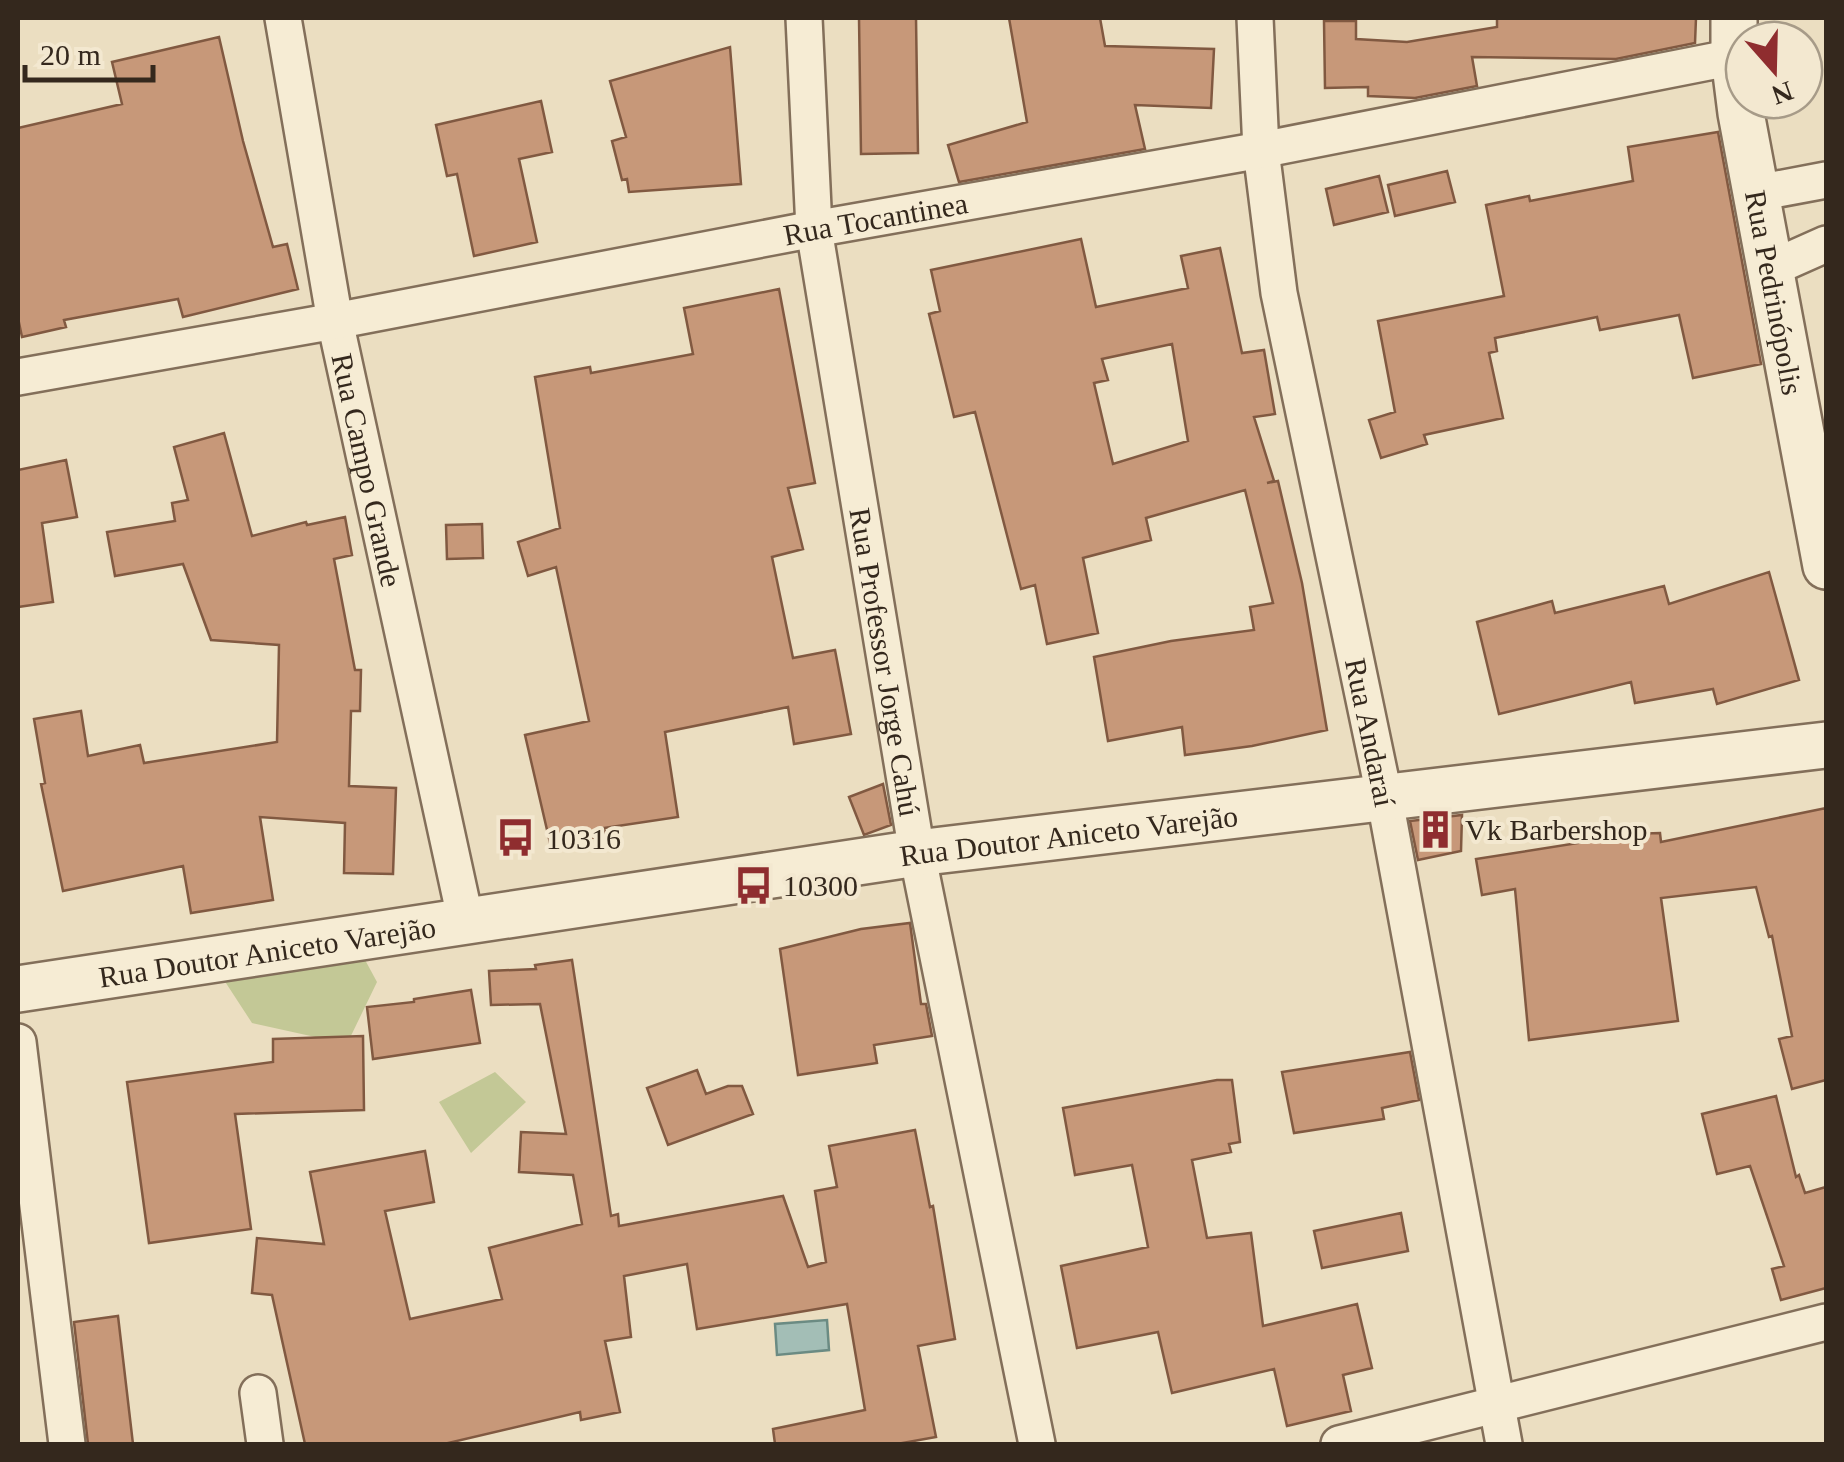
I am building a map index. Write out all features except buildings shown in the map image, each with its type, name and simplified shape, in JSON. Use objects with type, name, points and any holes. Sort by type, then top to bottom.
[{"type":"street","name":"Rua Campo Grande","points":[[283,18],[335,321],[466,922]]},
{"type":"street","name":"Rua Professor Jorge Cahú","points":[[804,18],[814,228],[917,853],[1037,1444]]},
{"type":"street","name":"Rua Andaraí","points":[[1256,18],[1261,150],[1279,293],[1384,795],[1504,1444]]},
{"type":"street","name":"Rua Tocantinea","points":[[18,377],[335,321],[814,228],[1261,150],[1724,39]]},
{"type":"street","name":"Rua Pedrinópolis","points":[[1746,120],[1826,566]]},
{"type":"street","points":[[1756,193],[1826,180]]},
{"type":"street","points":[[1770,269],[1826,244]]},
{"type":"street","name":"Rua Doutor Aniceto Varejão","points":[[18,989],[917,853],[1826,744]]},
{"type":"street","points":[[18,1042],[67,1444]]},
{"type":"street","points":[[1339,1444],[1826,1322]]},
{"type":"street","points":[[258,1392],[265,1444]]},
{"type":"green space","points":[[364,958],[377,982],[347,1044],[252,1023],[222,977]]},
{"type":"green space","points":[[495,1072],[526,1102],[471,1153],[439,1102]]},
{"type":"water","points":[[827,1320],[829,1350],[777,1355],[775,1324]]},
{"type":"place","name":"Vk Barbershop","points":[[1435,829]]},
{"type":"place","name":"10316","points":[[516,838]]},
{"type":"place","name":"10300","points":[[753,885]]}]
